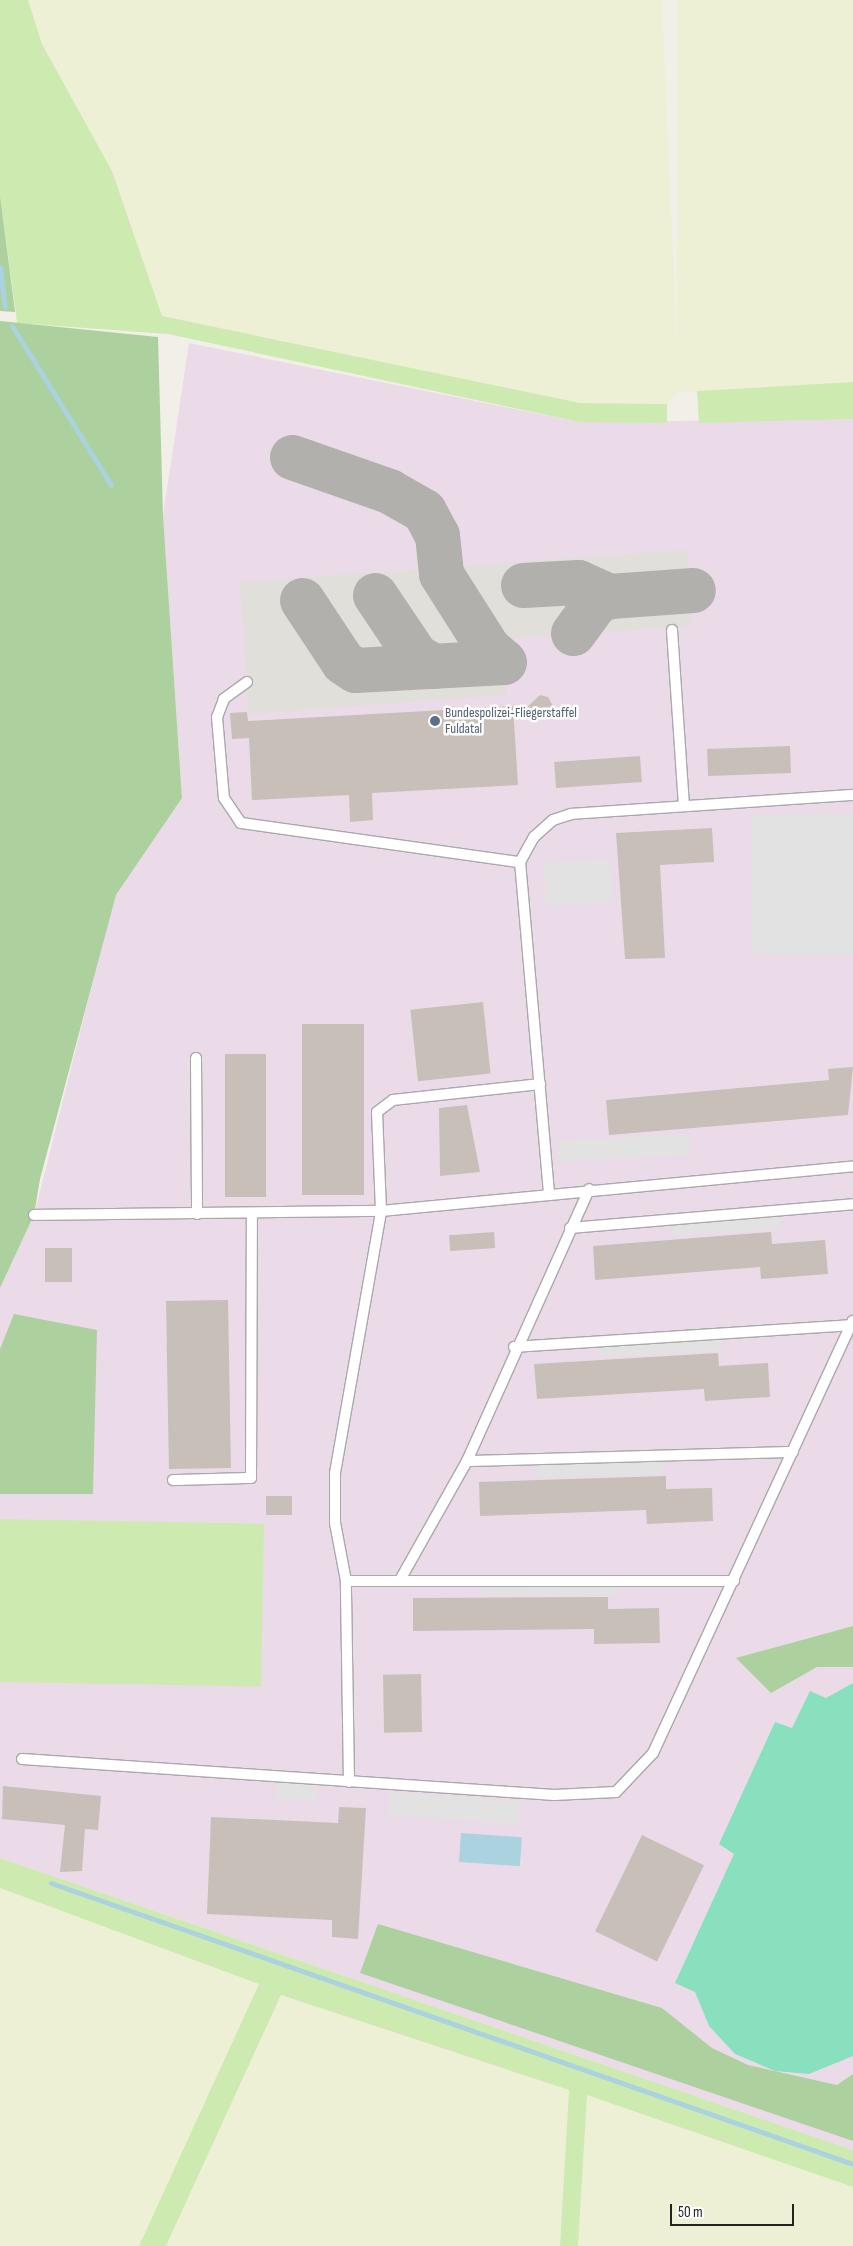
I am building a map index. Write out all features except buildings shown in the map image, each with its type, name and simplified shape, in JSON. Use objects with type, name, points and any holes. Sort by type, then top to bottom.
[{"type":"lane","points":[[672,630],[684,805]]},
{"type":"lane","points":[[247,682],[224,699],[217,717],[224,798],[241,823],[520,862]]},
{"type":"lane","points":[[549,1193],[520,862],[534,837],[553,820],[684,805],[853,795]]},
{"type":"lane","points":[[196,1058],[197,1214]]},
{"type":"lane","points":[[349,1782],[346,1581],[335,1523],[336,1472],[381,1210],[376,1119],[383,1105],[540,1084]]},
{"type":"lane","points":[[34,1215],[381,1210],[589,1189],[853,1166]]},
{"type":"lane","points":[[400,1580],[467,1461],[514,1347],[589,1189]]},
{"type":"lane","points":[[570,1228],[853,1204]]},
{"type":"lane","points":[[173,1480],[251,1478],[252,1213]]},
{"type":"lane","points":[[22,1759],[554,1795],[616,1792],[653,1753],[852,1323],[514,1347]]},
{"type":"lane","points":[[467,1461],[792,1452]]},
{"type":"lane","points":[[346,1581],[734,1581]]},
{"type":"shaded area","points":[[189,343],[579,422],[853,419],[853,2150],[0,1858],[0,1288],[34,1215],[114,898],[182,798],[163,515]]},
{"type":"shaded area","points":[[687,550],[692,626],[503,639],[506,695],[249,714],[240,582]]},
{"type":"shaded area","points":[[753,814],[853,814],[853,954],[753,954]]},
{"type":"shaded area","points":[[610,859],[612,902],[546,905],[544,862]]},
{"type":"shaded area","points":[[689,1134],[690,1155],[558,1162],[557,1141]]},
{"type":"shaded area","points":[[782,1214],[781,1229],[670,1236],[674,1223]]},
{"type":"shaded area","points":[[723,1337],[722,1351],[598,1357],[604,1345]]},
{"type":"shaded area","points":[[666,1460],[662,1475],[534,1477],[537,1464]]},
{"type":"shaded area","points":[[619,1582],[615,1596],[479,1596],[485,1583]]},
{"type":"shaded area","points":[[277,1783],[317,1786],[316,1802],[276,1799]]},
{"type":"shaded area","points":[[389,1792],[520,1801],[518,1824],[387,1815]]},
{"type":"green space","points":[[0,0],[28,0],[42,44],[112,171],[162,316],[580,403],[667,404],[667,423],[579,422],[168,334],[17,323],[0,195]]},
{"type":"green space","points":[[28,0],[662,0],[679,391],[667,404],[580,403],[162,316],[112,171],[42,44]]},
{"type":"green space","points":[[677,0],[853,0],[853,392],[677,392]]},
{"type":"green space","points":[[0,195],[15,312],[0,311]]},
{"type":"green space","points":[[0,321],[158,337],[163,515],[182,798],[116,895],[40,1179],[34,1215],[0,1288]]},
{"type":"green space","points":[[853,382],[853,419],[699,423],[697,391]]},
{"type":"green space","points":[[14,1314],[97,1330],[93,1494],[0,1494],[0,1349]]},
{"type":"green space","points":[[0,1519],[264,1524],[261,1687],[0,1682]]},
{"type":"green space","points":[[853,1626],[853,1667],[817,1667],[771,1693],[736,1658]]},
{"type":"green space","points":[[853,1683],[853,2056],[809,2074],[775,2071],[735,2054],[709,2026],[695,1992],[675,1983],[734,1854],[719,1844],[775,1722],[792,1728],[810,1691],[826,1698]]},
{"type":"green space","points":[[0,1858],[853,2150],[853,2187],[587,2095],[578,2246],[560,2246],[569,2090],[281,1995],[166,2246],[139,2246],[259,1984],[0,1888]]},
{"type":"green space","points":[[0,1888],[259,1984],[139,2246],[0,2246]]},
{"type":"green space","points":[[378,1924],[662,2008],[712,2048],[748,2065],[837,2085],[853,2074],[853,2141],[360,1973]]},
{"type":"green space","points":[[281,1995],[569,2090],[560,2246],[166,2246]]},
{"type":"green space","points":[[587,2094],[853,2187],[853,2246],[578,2246]]},
{"type":"water","points":[[461,1833],[522,1837],[520,1866],[459,1862]]},
{"type":"waterway","points":[[0,267],[5,306]]},
{"type":"waterway","points":[[12,326],[111,485]]},
{"type":"waterway","points":[[51,1883],[853,2164]]},
{"type":"taxiway","points":[[292,457],[389,491],[424,511],[437,535],[441,574],[488,648],[504,662]]},
{"type":"taxiway","points":[[523,585],[578,582],[610,596],[693,590]]},
{"type":"taxiway","points":[[375,595],[416,656],[433,666]]},
{"type":"taxiway","points":[[573,633],[596,601],[610,596]]},
{"type":"taxiway","points":[[302,600],[343,662],[355,670],[504,662]]},
{"type":"place","name":"Bundespolizei-Fliegerstaffel Fuldatal","points":[[435,721]]}]
